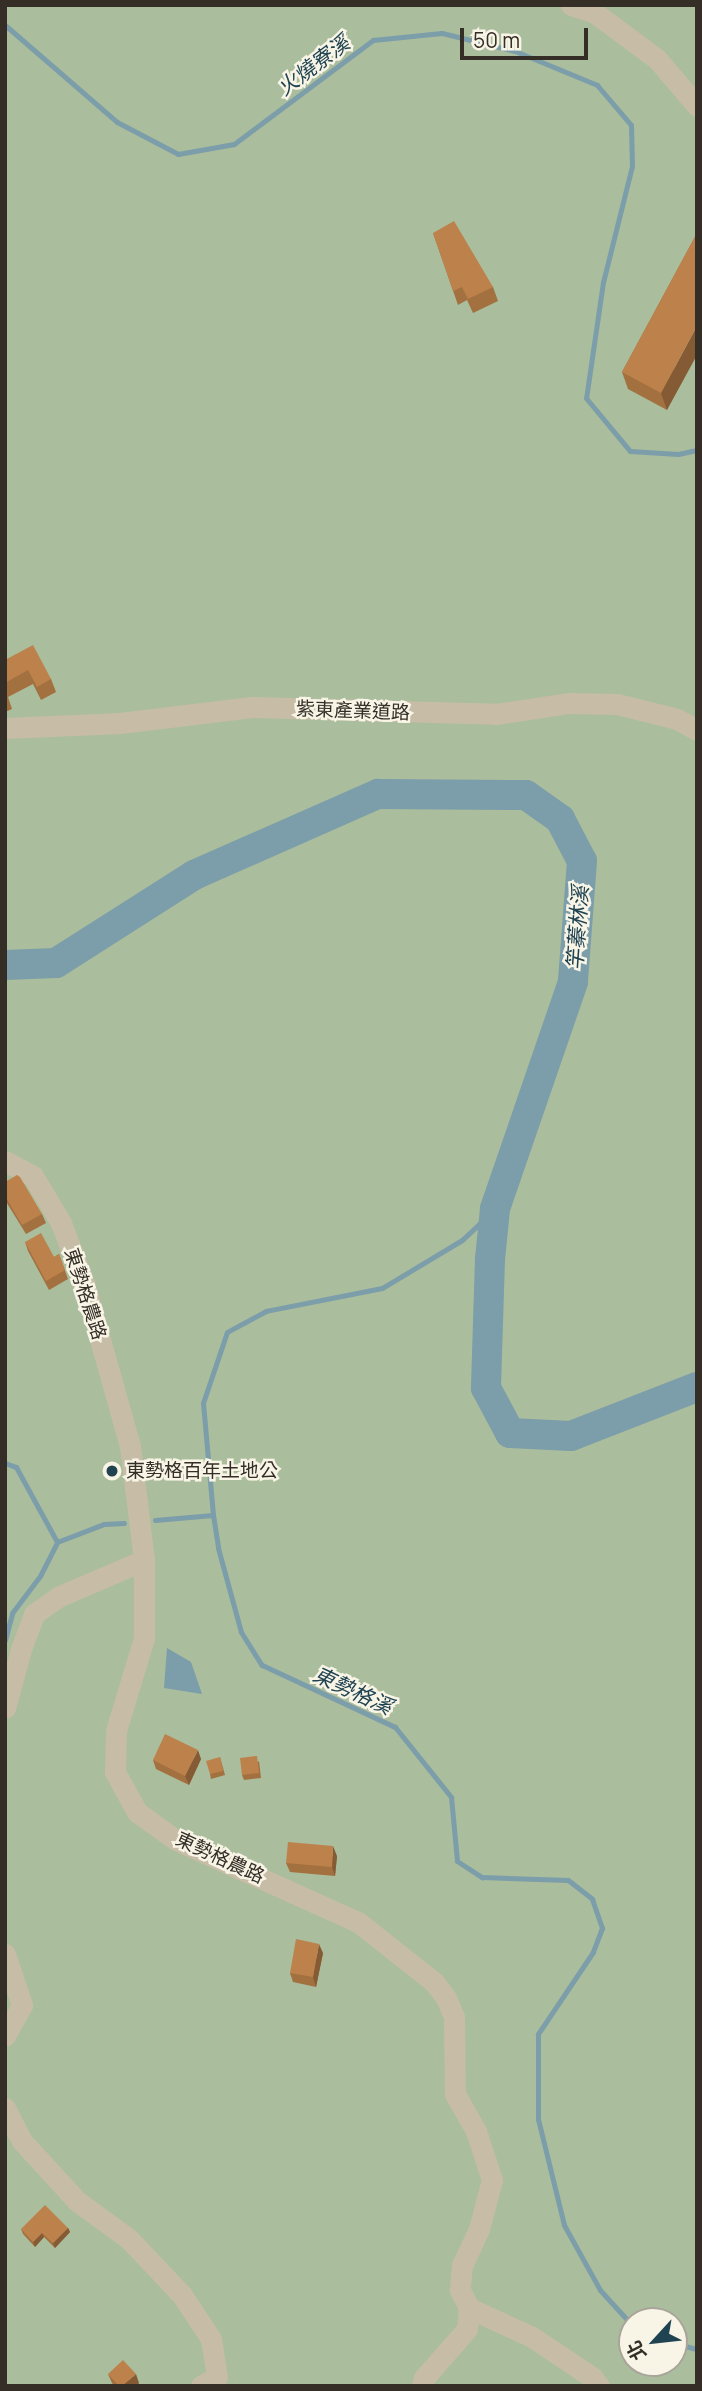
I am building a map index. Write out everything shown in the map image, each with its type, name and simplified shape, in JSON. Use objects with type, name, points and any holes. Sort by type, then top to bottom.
[{"type":"street","points":[[571,5],[595,13],[657,59],[697,106]]},
{"type":"street","name":"紫東產業道路","points":[[5,728],[120,723],[252,707],[496,714],[569,703],[617,704],[677,719],[697,730]]},
{"type":"street","name":"東勢格農路","points":[[5,1161],[33,1176],[61,1223],[85,1286],[130,1446],[144,1560],[144,1638],[116,1731],[115,1772],[137,1812],[176,1840],[358,1923],[435,1982],[446,1998],[454,2017],[455,2094],[476,2131],[492,2180],[479,2229],[462,2265],[460,2290],[469,2308]]},
{"type":"street","points":[[5,1708],[34,1614],[60,1596],[144,1560]]},
{"type":"street","points":[[5,1954],[22,2005],[5,2036]]},
{"type":"street","points":[[5,2108],[11,2126],[22,2141],[77,2201],[129,2239],[182,2295],[211,2339],[217,2377],[201,2386]]},
{"type":"street","points":[[422,2386],[424,2378],[467,2329],[469,2308],[532,2337],[592,2377],[599,2386]]},
{"type":"green space","points":[[5,5],[697,5],[697,2386],[5,2386]]},
{"type":"water","points":[[167,1648],[191,1662],[202,1694],[164,1688]]},
{"type":"building","points":[[454,221],[493,287],[468,299],[462,287],[453,291],[433,233]]},
{"type":"building","points":[[697,233],[697,326],[661,393],[622,372]]},
{"type":"building","points":[[33,645],[51,679],[37,687],[28,670],[5,683],[5,660]]},
{"type":"building","points":[[17,1175],[42,1214],[22,1225],[5,1196],[5,1182]]},
{"type":"building","points":[[41,1233],[54,1257],[59,1254],[65,1270],[46,1281],[25,1242]]},
{"type":"building","points":[[165,1734],[198,1750],[185,1776],[153,1760]]},
{"type":"building","points":[[257,1756],[259,1773],[242,1775],[240,1758]]},
{"type":"building","points":[[220,1757],[223,1771],[210,1774],[206,1761]]},
{"type":"building","points":[[288,1842],[333,1846],[332,1867],[286,1863]]},
{"type":"building","points":[[296,1939],[319,1944],[313,1977],[290,1973]]},
{"type":"building","points":[[45,2205],[68,2228],[53,2243],[42,2233],[33,2242],[21,2229]]},
{"type":"building","points":[[123,2360],[136,2374],[119,2386],[108,2374]]},
{"type":"waterway","name":"火燒寮溪","points":[[5,25],[117,122],[178,154],[234,144],[373,40],[442,33],[515,51],[597,85],[631,125],[632,166],[603,282],[586,398],[630,451],[678,454],[697,450]]},
{"type":"waterway","name":"竿蓁林溪","points":[[5,965],[56,963],[194,875],[378,794],[526,795],[560,819],[582,861],[573,982],[495,1209],[490,1259],[486,1388],[510,1433],[571,1436],[697,1387]]},
{"type":"waterway","name":"東勢格溪","points":[[495,1209],[462,1240],[382,1288],[266,1311],[227,1332],[203,1403],[213,1515],[218,1548],[241,1632],[262,1665],[395,1727],[451,1797],[457,1861],[482,1877],[568,1880],[592,1899],[602,1928],[593,1952],[538,2034],[538,2119],[564,2225],[600,2290],[618,2310]]},
{"type":"waterway","points":[[5,1463],[16,1467],[57,1542],[104,1524],[124,1523]]},
{"type":"waterway","points":[[155,1520],[213,1515]]},
{"type":"waterway","points":[[5,1640],[12,1613],[40,1576],[57,1542]]},
{"type":"waterway","name":"東勢格溪","points":[[688,2347],[697,2349]]},
{"type":"place","name":"東勢格百年土地公","points":[[112,1471]]}]
